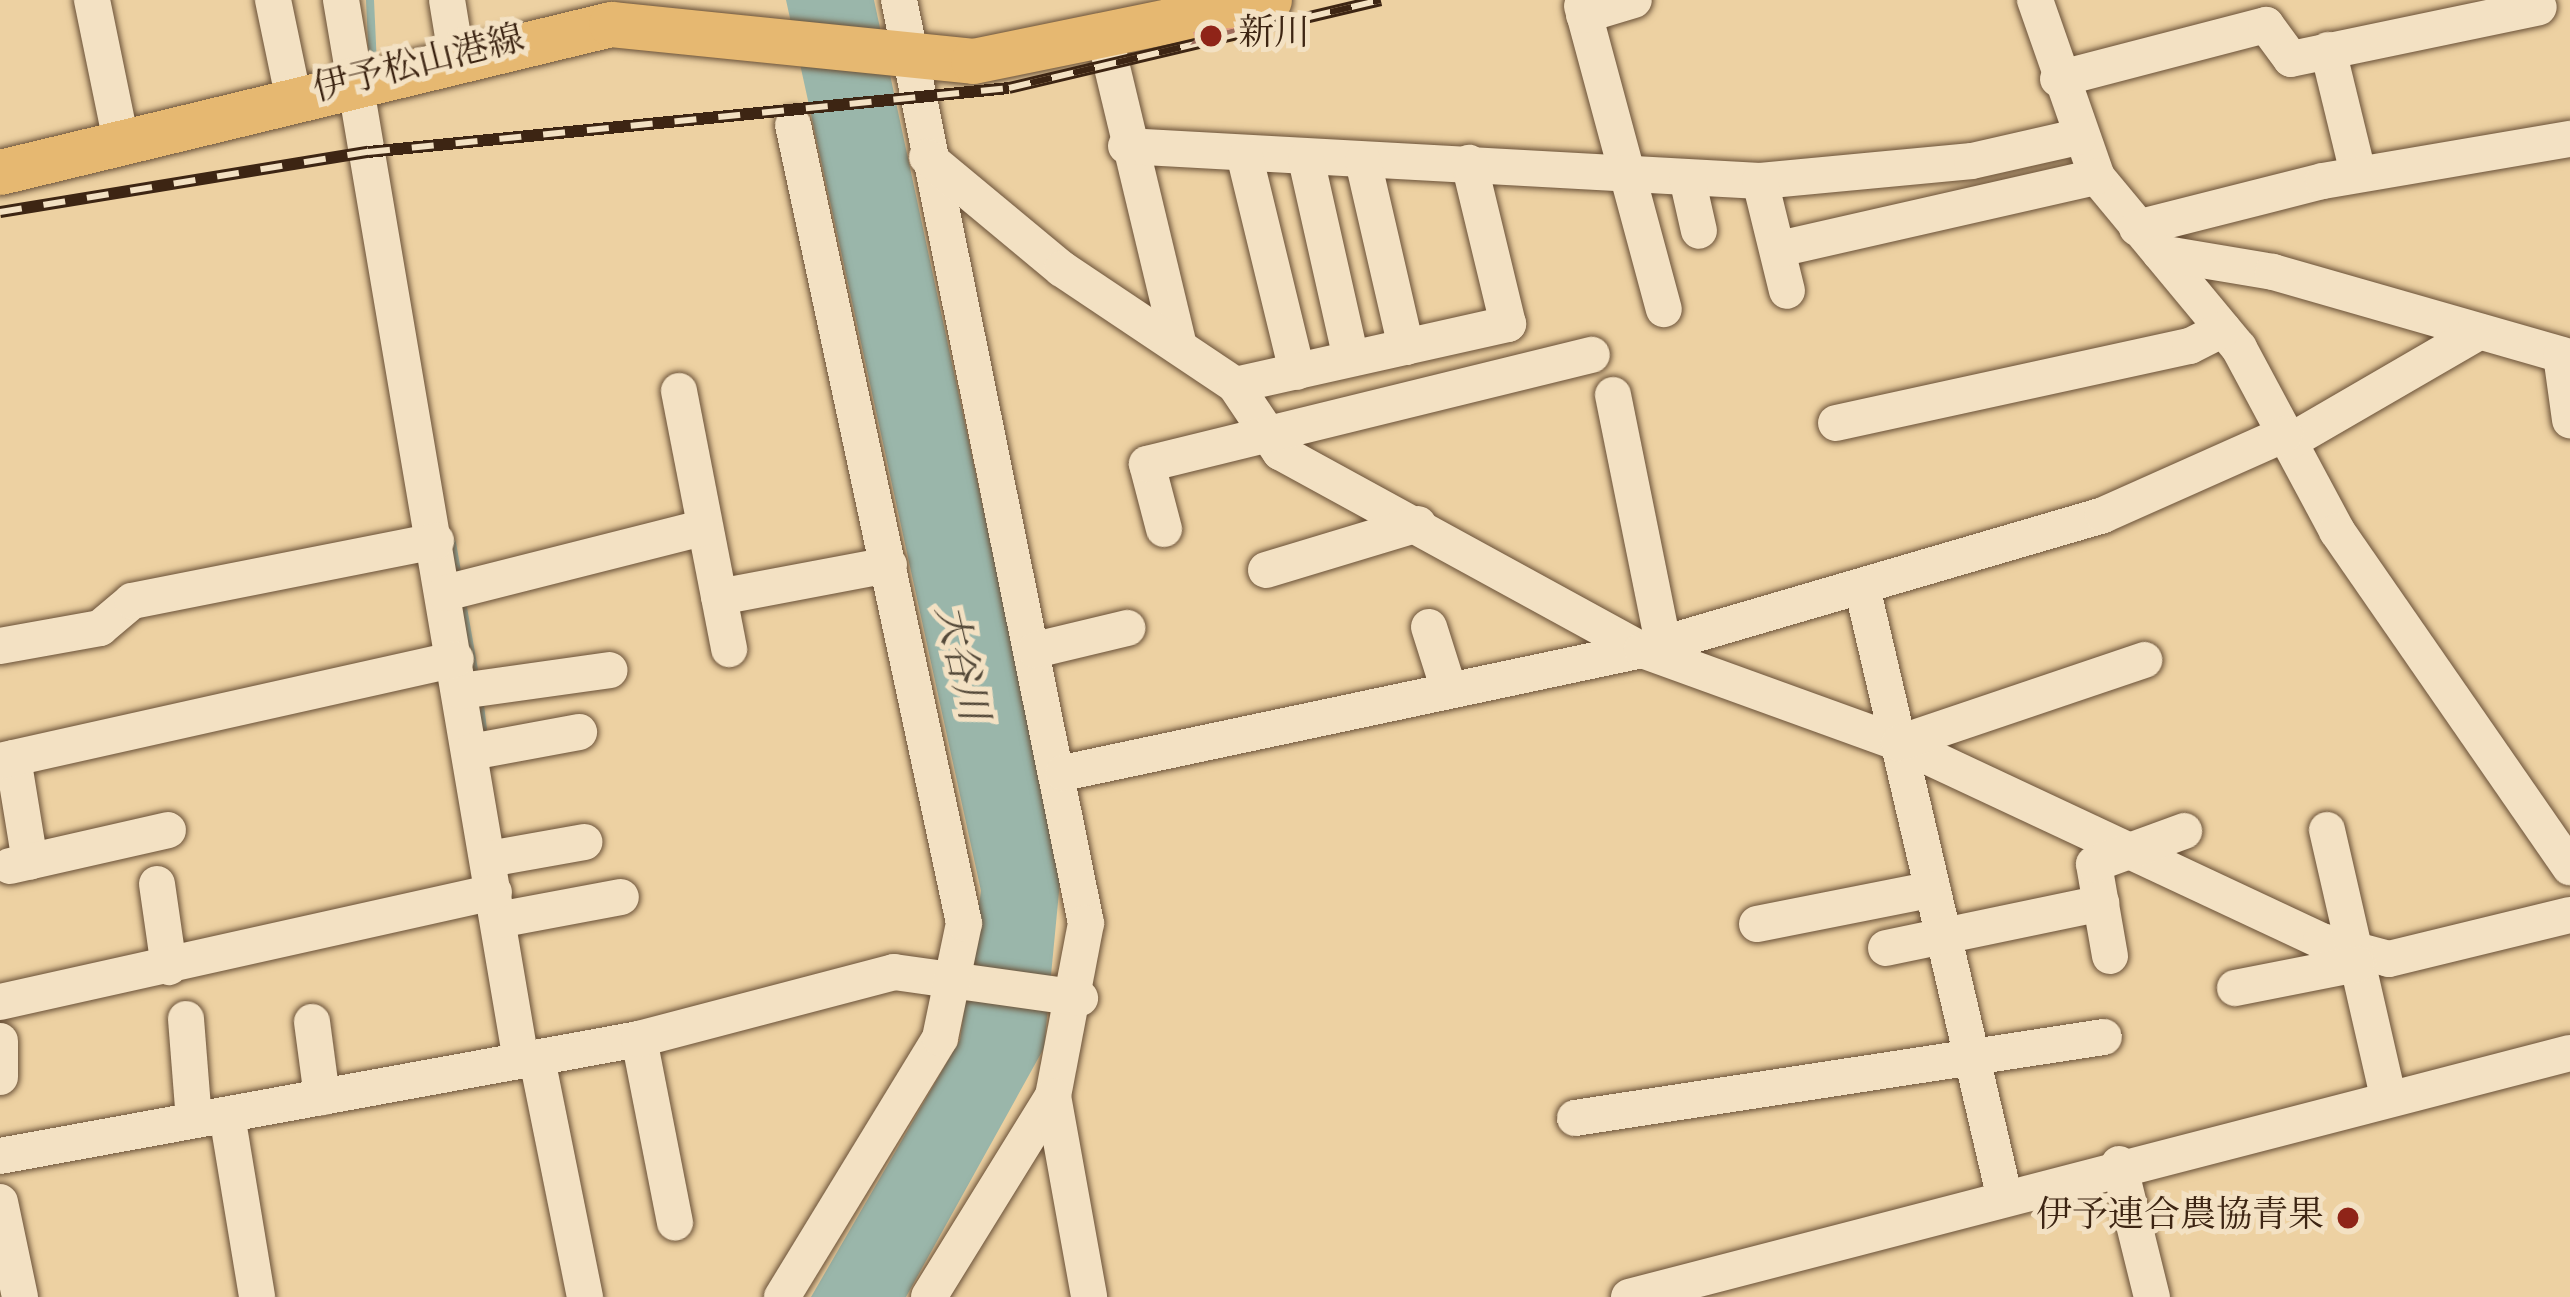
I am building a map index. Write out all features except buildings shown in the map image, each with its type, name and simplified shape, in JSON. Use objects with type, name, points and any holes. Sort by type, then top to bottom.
[{"type":"main road","name":"伊予松山港線","points":[[0,172],[626,12],[905,54],[1016,59],[1106,42],[1198,10],[1269,0]]},
{"type":"street","points":[[92,0],[121,141]]},
{"type":"street","points":[[273,0],[293,96]]},
{"type":"street","points":[[341,0],[494,890],[585,1297]]},
{"type":"street","points":[[447,0],[456,55]]},
{"type":"street","points":[[899,0],[905,54],[1063,773],[1086,923],[1053,1096],[929,1297]]},
{"type":"street","points":[[1634,0],[1583,10],[1664,309]]},
{"type":"street","points":[[2035,0],[2078,137],[2097,177],[2223,329],[2337,531],[2569,862]]},
{"type":"street","points":[[2058,79],[2266,26],[2291,59],[2539,7]]},
{"type":"street","points":[[1106,42],[1126,146],[1178,342]]},
{"type":"street","points":[[2328,50],[2358,173]]},
{"type":"street","points":[[782,1297],[916,1084],[962,976],[958,870],[793,125]]},
{"type":"street","points":[[1126,146],[1245,158],[1469,163],[1760,181],[1972,161],[2078,137]]},
{"type":"street","points":[[2148,240],[2358,173],[2570,139]]},
{"type":"street","points":[[927,157],[1062,269],[1178,342],[1234,385],[1280,452],[1653,646],[1899,743],[2355,957]]},
{"type":"street","points":[[1245,158],[1297,373]]},
{"type":"street","points":[[1306,159],[1351,358]]},
{"type":"street","points":[[1363,161],[1406,346]]},
{"type":"street","points":[[1234,385],[1508,325],[1469,163]]},
{"type":"street","points":[[1779,249],[2097,177]]},
{"type":"street","points":[[1687,178],[1699,231]]},
{"type":"street","points":[[1760,181],[1787,291]]},
{"type":"street","points":[[2148,240],[2565,356],[2570,420]]},
{"type":"street","points":[[1836,423],[2223,329]]},
{"type":"street","points":[[1063,773],[1653,646],[2104,515],[2287,438],[2480,332]]},
{"type":"street","points":[[1164,529],[1147,464],[1592,355]]},
{"type":"street","points":[[680,391],[702,528],[729,649]]},
{"type":"street","points":[[1613,394],[1653,646]]},
{"type":"street","points":[[1266,570],[1418,524]]},
{"type":"street","points":[[445,593],[702,528]]},
{"type":"street","points":[[0,646],[100,628],[132,602],[436,541]]},
{"type":"street","points":[[718,597],[889,565]]},
{"type":"street","points":[[1862,587],[2005,1195]]},
{"type":"street","points":[[1429,627],[1448,690]]},
{"type":"street","points":[[1035,650],[1126,628]]},
{"type":"street","points":[[1899,743],[2144,660]]},
{"type":"street","points":[[153,826],[20,864],[6,759],[458,675],[610,670]]},
{"type":"street","points":[[471,752],[579,732]]},
{"type":"street","points":[[2110,956],[2094,864],[2184,830]]},
{"type":"street","points":[[2327,830],[2388,1097]]},
{"type":"street","points":[[0,1002],[494,890],[584,842]]},
{"type":"street","points":[[157,884],[169,967]]},
{"type":"street","points":[[1757,924],[1933,889]]},
{"type":"street","points":[[494,890],[604,910]]},
{"type":"street","points":[[1886,948],[2102,903]]},
{"type":"street","points":[[2234,988],[2355,957],[2389,959],[2570,915]]},
{"type":"street","points":[[0,1156],[639,1039],[894,972],[962,976],[1073,996]]},
{"type":"street","points":[[187,1019],[257,1297]]},
{"type":"street","points":[[312,1022],[322,1097]]},
{"type":"street","points":[[1575,1118],[1884,1065],[1896,1076],[2104,1037]]},
{"type":"street","points":[[639,1039],[674,1223]]},
{"type":"street","points":[[0,1041],[0,1077]]},
{"type":"street","points":[[1629,1297],[2119,1164],[2570,1053]]},
{"type":"street","points":[[1053,1096],[1089,1297]]},
{"type":"street","points":[[2119,1164],[2152,1297]]},
{"type":"street","points":[[0,1202],[4,1242],[20,1297]]},
{"type":"water","name":"大谷川","points":[[786,0],[874,0],[1061,871],[1044,1048],[906,1297],[811,1297],[960,1040],[981,891]]},
{"type":"waterway","points":[[370,0],[373,67]]},
{"type":"waterway","points":[[452,543],[459,582]]},
{"type":"waterway","points":[[462,602],[475,676]]},
{"type":"waterway","points":[[479,697],[484,736]]},
{"type":"railway","points":[[0,212],[368,152],[1009,88],[1381,0]]},
{"type":"place","name":"新川","points":[[1211,36]]},
{"type":"place","name":"伊予連合農協青果","points":[[2348,1218]]}]
